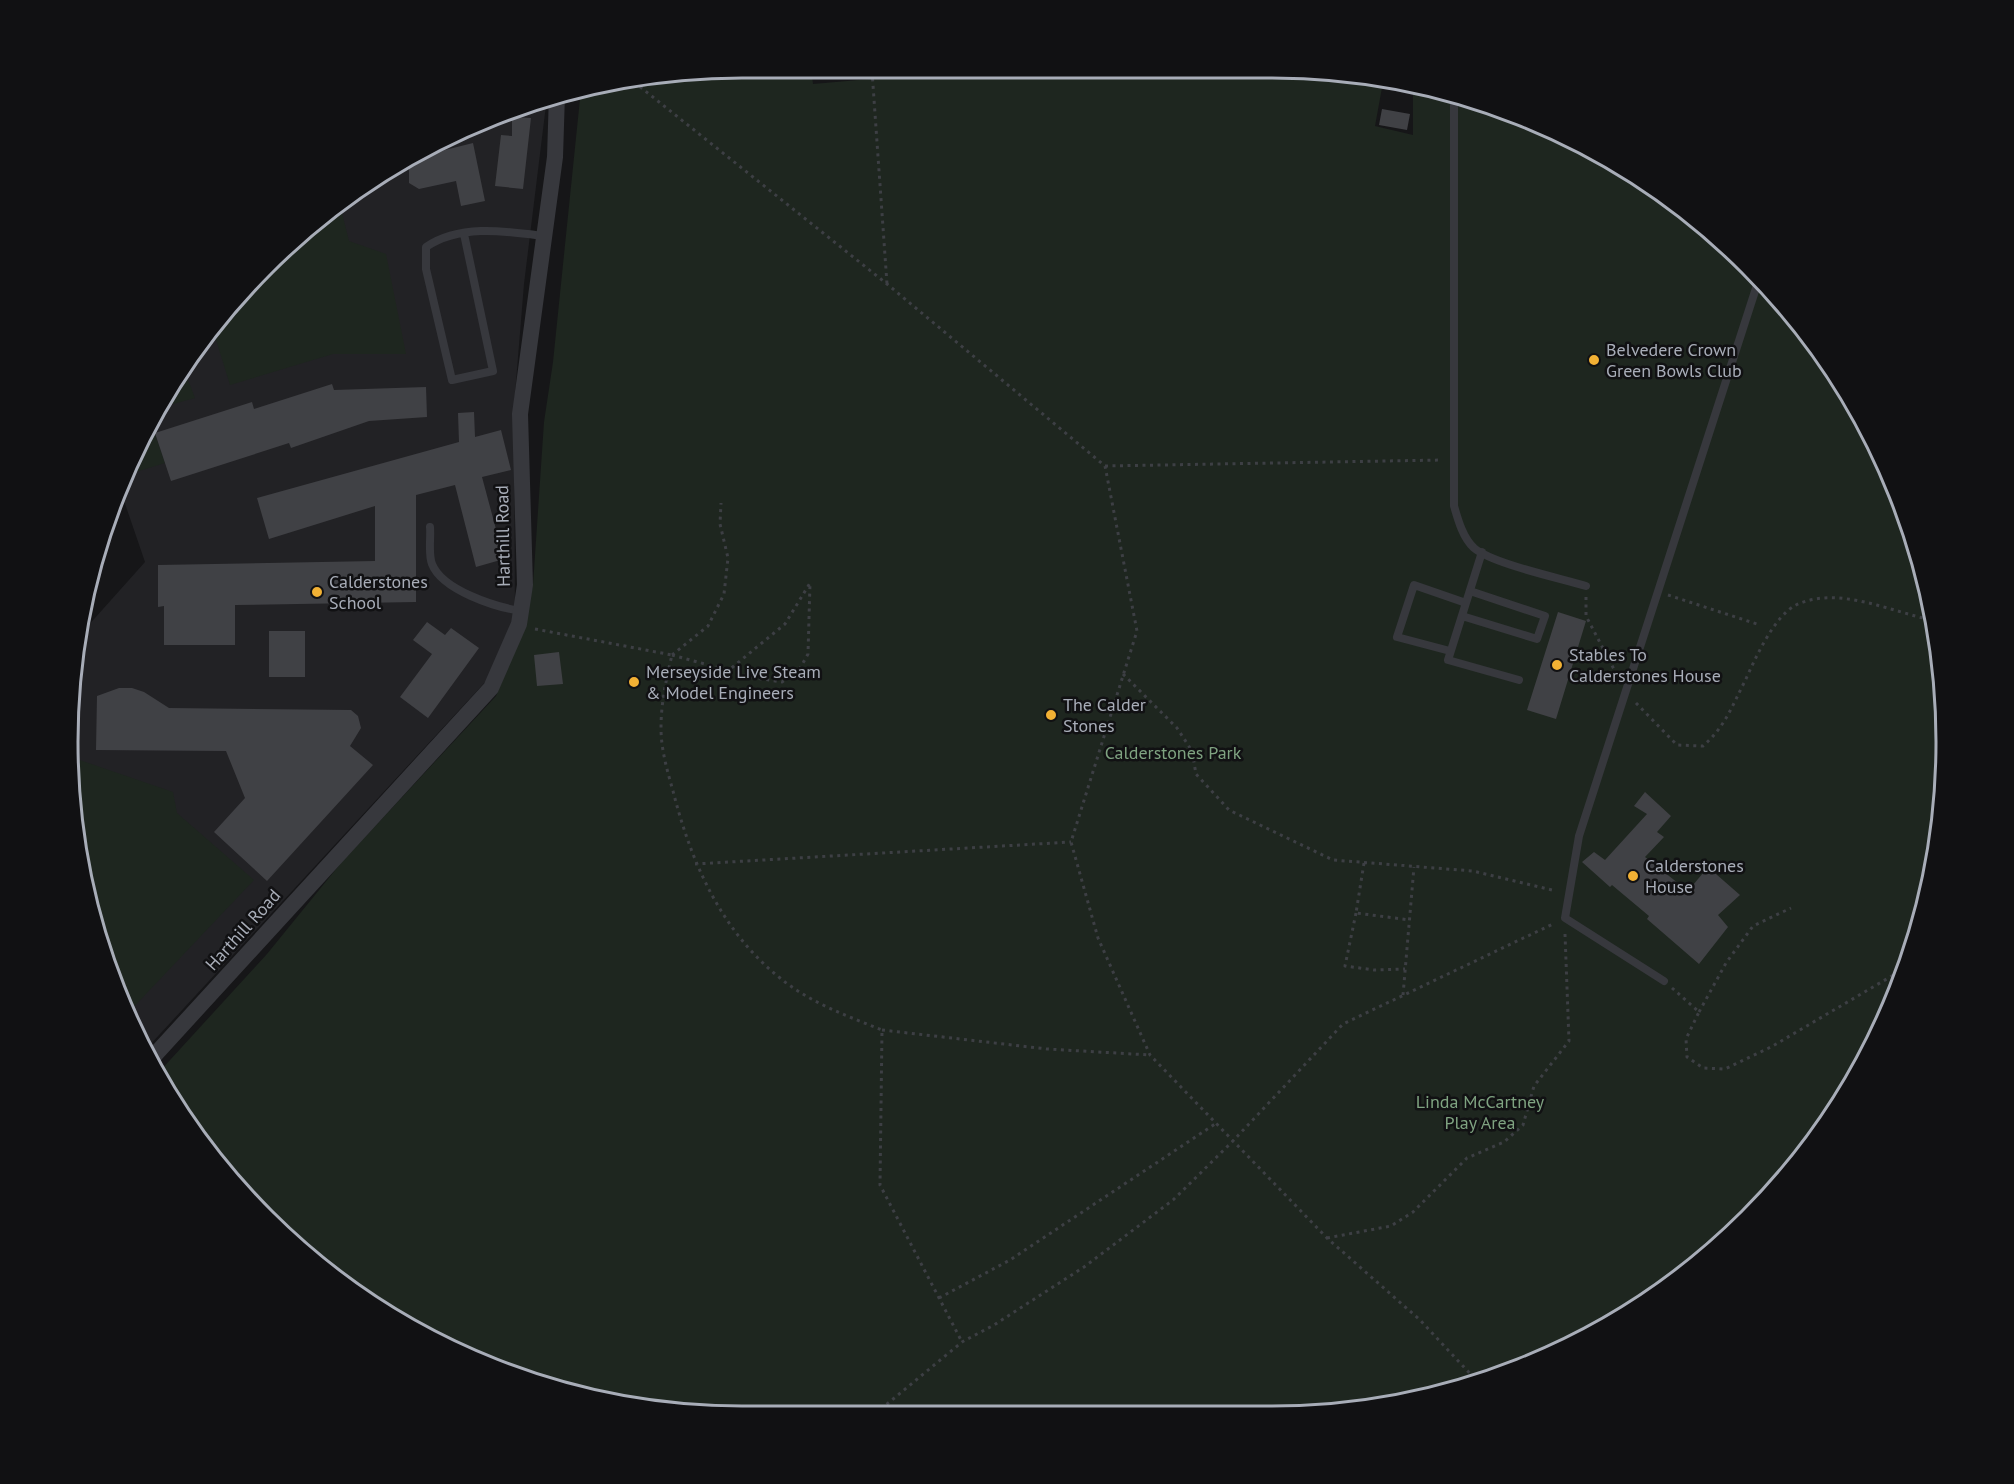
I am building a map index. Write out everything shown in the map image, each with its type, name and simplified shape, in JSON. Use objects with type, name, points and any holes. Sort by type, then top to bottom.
[{"type":"street","name":"Harthill Road","points":[[156,1054],[491,688],[520,618],[525,585],[520,414],[555,156],[557,105]]},
{"type":"lane","points":[[1454,104],[1454,506],[1460,527],[1474,548],[1500,560],[1586,586]]},
{"type":"lane","points":[[464,234],[493,371],[452,380],[426,269],[426,247],[438,239],[464,234],[489,230],[543,236]]},
{"type":"lane","points":[[1664,981],[1565,918],[1579,836],[1756,288]]},
{"type":"lane","points":[[430,527],[431,562],[438,576],[477,598],[520,618]]},
{"type":"lane","points":[[1482,552],[1448,660],[1519,680]]},
{"type":"lane","points":[[1450,651],[1398,637],[1414,585],[1466,603]]},
{"type":"lane","points":[[1462,616],[1537,639],[1545,616],[1470,591]]},
{"type":"path","points":[[873,78],[887,284]]},
{"type":"path","points":[[640,87],[887,284],[1105,466],[1137,631],[1071,842],[1098,938],[1150,1055],[1327,1238],[1420,1320],[1471,1375]]},
{"type":"path","points":[[1105,466],[1455,459]]},
{"type":"path","points":[[722,503],[720,524],[728,558],[724,594],[708,626],[672,656],[663,692],[662,738],[681,823],[695,864],[709,894],[744,942],[780,979],[826,1006],[882,1030],[1036,1048],[1150,1055]]},
{"type":"path","points":[[520,618],[756,678],[782,682],[799,670],[808,654],[810,582],[785,624],[729,670]]},
{"type":"path","points":[[1586,586],[1586,616],[1626,691],[1661,731],[1677,745],[1702,746],[1718,732],[1730,715],[1764,642],[1795,606],[1818,600],[1843,600],[1876,604],[1924,618]]},
{"type":"path","points":[[1658,591],[1760,625]]},
{"type":"path","points":[[1123,674],[1177,728],[1192,751],[1196,774],[1229,810],[1333,860],[1473,871],[1569,894]]},
{"type":"path","points":[[695,864],[1071,842]]},
{"type":"path","points":[[1364,863],[1345,966],[1374,970],[1405,969]]},
{"type":"path","points":[[1403,995],[1414,867]]},
{"type":"path","points":[[1791,908],[1753,926],[1726,963],[1699,1012],[1686,1039],[1687,1057],[1703,1068],[1725,1069],[1772,1047],[1893,975]]},
{"type":"path","points":[[1356,913],[1410,920]]},
{"type":"path","points":[[885,1406],[962,1342],[994,1325],[1084,1267],[1173,1200],[1232,1142],[1343,1024],[1565,918],[1569,1041],[1534,1086],[1523,1125],[1504,1142],[1467,1158],[1413,1212],[1391,1226],[1327,1238]]},
{"type":"path","points":[[1664,981],[1699,1012]]},
{"type":"path","points":[[882,1030],[880,1185],[962,1342]]},
{"type":"path","points":[[939,1298],[1010,1260],[1215,1124]]},
{"type":"shaded area","name":"Calderstones School","points":[[546,108],[524,284],[514,406],[515,621],[488,679],[151,1044],[113,955],[101,914],[84,829],[79,785],[78,742],[79,699],[89,625],[145,562],[124,501],[146,448],[167,410],[215,338],[243,304],[272,272],[304,243],[373,190],[448,146]]},
{"type":"green space","name":"Calderstones Park","points":[[742,78],[812,78],[813,84],[870,78],[1315,79],[1382,88],[1375,126],[1413,135],[1413,94],[1485,113],[1566,146],[1641,190],[1676,215],[1742,272],[1771,304],[1799,338],[1847,410],[1868,448],[1901,529],[1923,612],[1930,655],[1935,699],[1935,785],[1923,872],[1913,914],[1901,955],[1868,1036],[1824,1111],[1771,1180],[1742,1212],[1676,1269],[1641,1294],[1566,1338],[1485,1371],[1402,1393],[1315,1405],[1272,1406],[699,1405],[612,1393],[570,1383],[529,1371],[448,1338],[373,1294],[338,1269],[272,1212],[215,1146],[163,1067],[267,954],[341,863],[496,696],[524,627],[533,585],[544,422],[553,362],[580,99],[612,91],[699,79]]},
{"type":"green space","points":[[342,212],[349,241],[386,254],[406,354],[333,354],[230,385],[215,338],[272,272]]},
{"type":"green space","points":[[187,378],[195,398],[170,405]]},
{"type":"green space","points":[[154,433],[165,463],[136,472]]},
{"type":"green space","points":[[78,760],[173,792],[177,813],[254,880],[134,1007],[113,955],[91,872],[79,785]]},
{"type":"building","points":[[1382,109],[1410,114],[1407,130],[1379,125]]},
{"type":"building","points":[[518,117],[531,118],[523,189],[495,186],[501,135],[512,136],[512,120]]},
{"type":"building","points":[[473,143],[485,201],[461,206],[456,181],[419,189],[409,183],[409,168],[437,152]]},
{"type":"building","points":[[332,384],[334,390],[426,387],[427,417],[369,421],[291,448],[289,443],[171,481],[155,433],[252,402],[254,409]]},
{"type":"building","points":[[474,412],[475,437],[501,430],[511,470],[482,477],[504,559],[476,567],[455,485],[416,495],[416,602],[235,605],[235,645],[164,645],[164,606],[158,607],[158,565],[375,561],[375,506],[269,539],[257,498],[459,442],[458,413]]},
{"type":"building","name":"Stables To Calderstones House","points":[[1558,612],[1586,621],[1556,719],[1527,710]]},
{"type":"building","points":[[427,622],[445,635],[451,628],[479,648],[428,718],[400,697],[432,654],[413,640]]},
{"type":"building","points":[[269,631],[305,631],[305,677],[269,677]]},
{"type":"building","points":[[559,652],[563,684],[537,686],[534,655]]},
{"type":"building","points":[[119,688],[132,688],[144,692],[169,708],[351,710],[358,716],[361,728],[350,746],[373,765],[267,881],[214,832],[245,798],[226,751],[96,750],[97,696]]},
{"type":"building","name":"Calderstones House","points":[[1645,792],[1671,816],[1657,832],[1664,837],[1645,857],[1688,891],[1708,867],[1740,895],[1718,915],[1728,927],[1699,964],[1647,919],[1649,916],[1612,885],[1610,887],[1582,862],[1594,852],[1605,860],[1647,814],[1634,806]]},
{"type":"place","name":"Belvedere Crown Green Bowls Club","points":[[1594,360]]},
{"type":"place","name":"Calderstones School","points":[[317,592]]},
{"type":"place","name":"Stables To Calderstones House","points":[[1557,665]]},
{"type":"place","name":"Merseyside Live Steam & Model Engineers","points":[[634,682]]},
{"type":"place","name":"The Calder Stones","points":[[1051,715]]},
{"type":"place","name":"Calderstones House","points":[[1633,876]]},
{"type":"park label","name":"Linda McCartney Play Area","points":[[1480,1112]]}]
